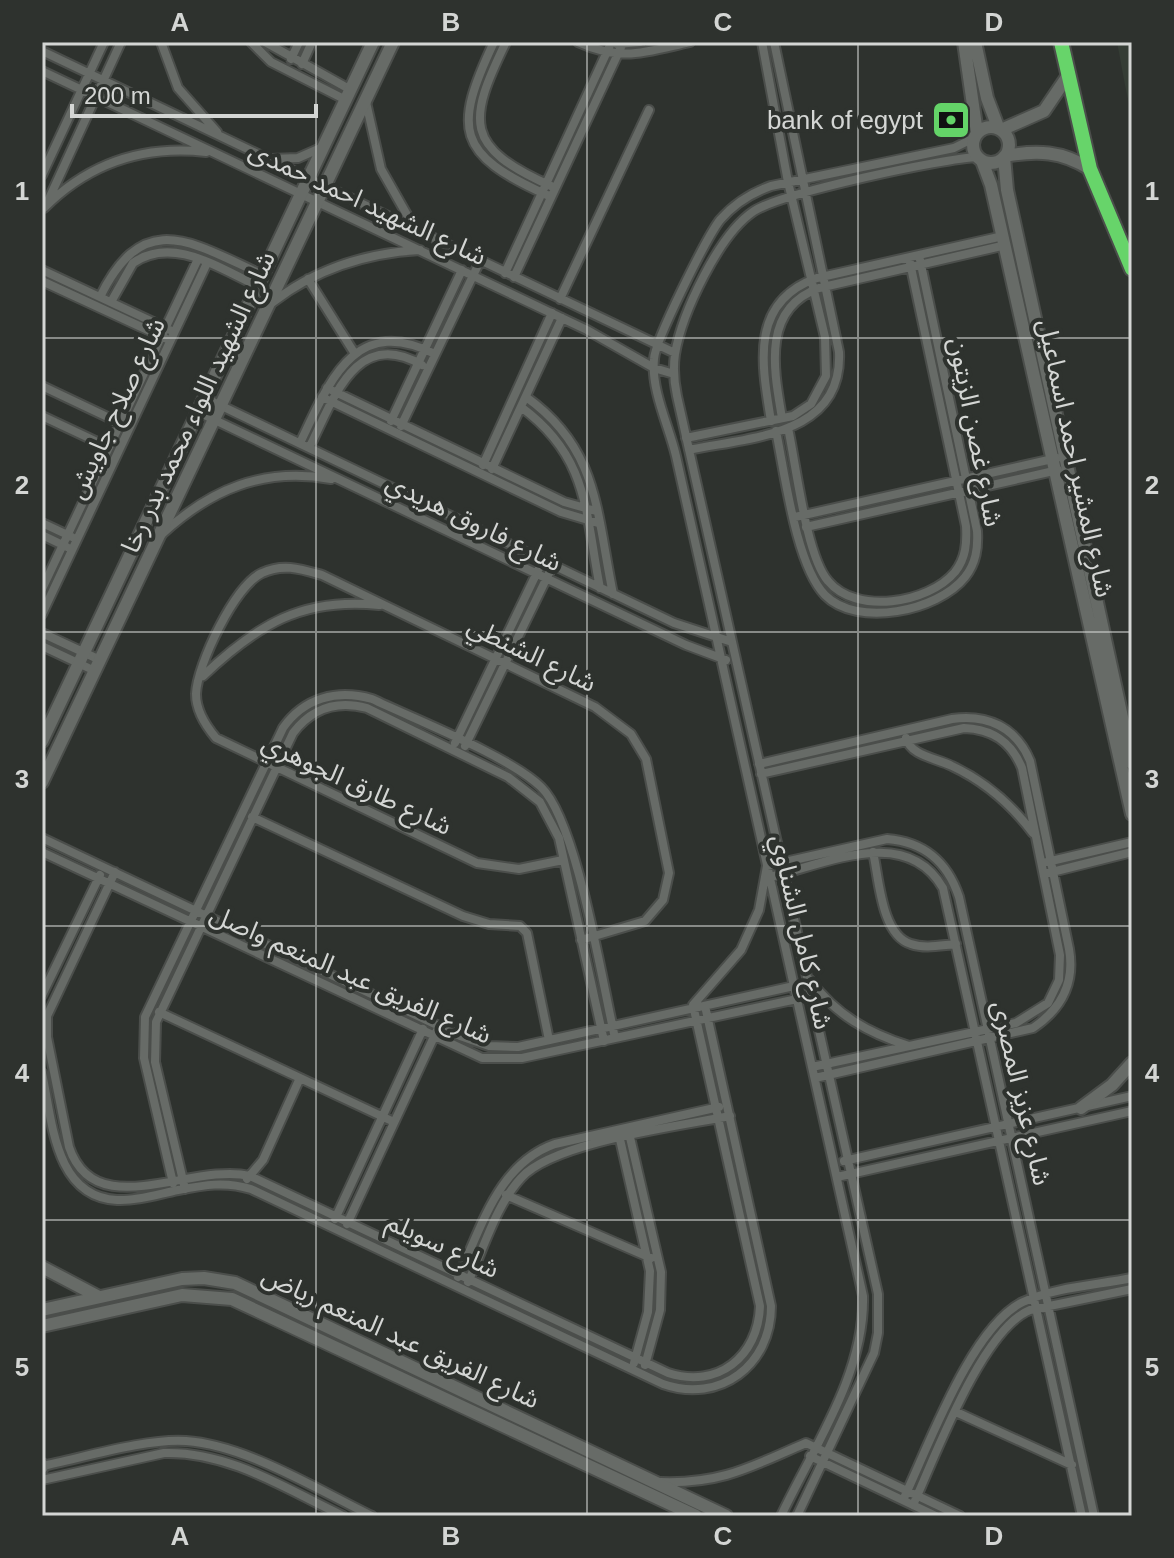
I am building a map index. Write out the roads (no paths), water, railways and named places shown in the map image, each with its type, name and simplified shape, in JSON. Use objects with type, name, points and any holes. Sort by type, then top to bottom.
[{"type":"highway","points":[[1061,42],[1090,169],[1132,269]]},
{"type":"street","points":[[42,175],[104,42]]},
{"type":"street","points":[[43,210],[121,42]]},
{"type":"street","points":[[161,42],[178,88],[223,138]]},
{"type":"street","points":[[251,42],[271,62],[348,95]]},
{"type":"street","points":[[265,42],[348,95]]},
{"type":"street","points":[[291,59],[299,42]]},
{"type":"street","points":[[302,64],[312,42]]},
{"type":"street","name":"شارع الشهيد اللواء محمد بدر رخا","points":[[42,741],[373,42]]},
{"type":"street","name":"شارع الشهيد اللواء محمد بدر رخا","points":[[42,782],[393,42]]},
{"type":"street","points":[[494,42],[469,99],[469,129],[481,156],[492,167],[549,191]]},
{"type":"street","points":[[506,42],[483,89],[480,126],[500,160],[549,191]]},
{"type":"street","points":[[578,42],[617,56],[690,42]]},
{"type":"street","points":[[549,191],[608,43],[622,45],[640,42]]},
{"type":"street","points":[[686,438],[782,418],[811,404],[826,376],[827,347],[788,182],[762,42]]},
{"type":"street","points":[[689,450],[788,428],[814,416],[824,406],[838,381],[839,352],[774,42]]},
{"type":"street","points":[[510,275],[622,45]]},
{"type":"street","points":[[971,47],[987,98],[1006,140],[1005,157]]},
{"type":"street","points":[[971,47],[976,135],[981,159],[994,164],[1005,157],[1051,152],[1071,158],[1090,169]]},
{"type":"street","name":"شارع الشهيد احمد حمدى","points":[[42,51],[675,353]]},
{"type":"street","name":"شارع الشهيد احمد حمدى","points":[[42,71],[552,313],[654,368],[674,374]]},
{"type":"street","points":[[657,344],[721,220],[757,191],[954,148],[986,126],[999,129],[1026,122],[1044,111],[1058,95],[1067,77]]},
{"type":"street","points":[[770,89],[783,86]]},
{"type":"street","points":[[366,100],[381,169],[415,230]]},
{"type":"street","points":[[560,299],[649,110]]},
{"type":"street","points":[[265,159],[298,158],[324,147]]},
{"type":"street","points":[[43,210],[78,179],[120,159],[167,150],[215,153]]},
{"type":"street","name":"شارع المشير احمد اسماعيل","points":[[1005,157],[1007,190],[1132,814]]},
{"type":"street","name":"شارع المشير احمد اسماعيل","points":[[981,159],[1061,463],[1132,763]]},
{"type":"street","name":"شارع كامل الشناوي","points":[[797,1516],[866,1371],[878,1333],[878,1294],[686,438],[674,374],[675,353],[688,315],[726,238],[754,211],[804,193],[981,159]]},
{"type":"street","points":[[100,297],[117,264],[133,250],[155,241],[189,242],[260,281]]},
{"type":"street","points":[[782,418],[774,344],[787,312],[823,277],[1004,241]]},
{"type":"street","points":[[185,254],[189,242]]},
{"type":"street","points":[[269,305],[308,279],[362,258],[420,250]]},
{"type":"street","points":[[111,302],[128,270],[141,258],[167,251],[185,254],[260,281]]},
{"type":"street","name":"شارع غصن الزيتون","points":[[920,260],[962,479]]},
{"type":"street","name":"شارع صلاح جاويش","points":[[42,589],[72,537],[203,261]]},
{"type":"street","points":[[398,434],[480,261]]},
{"type":"street","points":[[771,421],[762,344],[779,306],[799,286],[825,287],[910,262]]},
{"type":"street","name":"شارع غصن الزيتون","points":[[776,431],[797,529],[813,581],[834,602],[862,612],[877,613],[930,600],[964,579],[976,556],[977,531],[910,262]]},
{"type":"street","points":[[42,270],[111,302],[168,334]]},
{"type":"street","points":[[387,429],[462,270]]},
{"type":"street","points":[[308,279],[355,354]]},
{"type":"street","points":[[42,281],[168,334]]},
{"type":"street","points":[[488,477],[488,465],[552,313]]},
{"type":"street","points":[[479,473],[488,465],[521,407],[562,318]]},
{"type":"street","name":"شارع صلاح جاويش","points":[[72,537],[108,447],[168,334]]},
{"type":"street","points":[[300,443],[340,366],[355,354],[390,341],[435,354]]},
{"type":"street","name":"شارع كامل الشناوي","points":[[657,344],[654,368],[860,1278],[863,1315],[852,1368],[781,1516]]},
{"type":"street","points":[[762,344],[774,344]]},
{"type":"street","points":[[309,448],[351,370],[370,357],[398,354],[429,368]]},
{"type":"street","points":[[42,386],[120,423]]},
{"type":"street","points":[[327,388],[488,465],[585,509],[596,511]]},
{"type":"street","points":[[322,397],[479,473],[587,521],[598,523]]},
{"type":"street","points":[[526,397],[558,422],[571,438],[588,475],[613,594]]},
{"type":"street","name":"شارع فاروق هريدي","points":[[205,398],[600,588],[717,639],[732,642]]},
{"type":"street","points":[[521,407],[563,445],[574,467],[600,588]]},
{"type":"street","name":"شارع فاروق هريدي","points":[[198,412],[537,574],[721,659],[736,661]]},
{"type":"street","points":[[42,416],[108,447]]},
{"type":"street","name":"شارع غصن الزيتون","points":[[788,428],[821,572],[839,592],[852,598],[877,602],[926,590],[946,580],[965,554],[965,491]]},
{"type":"street","points":[[795,517],[962,479],[1061,463]]},
{"type":"street","points":[[797,529],[965,491],[1061,463]]},
{"type":"street","points":[[158,537],[202,501],[243,482],[287,475],[343,482]]},
{"type":"street","points":[[42,523],[72,537]]},
{"type":"street","points":[[42,535],[67,547]]},
{"type":"street","name":"شارع صلاح جاويش","points":[[42,614],[67,547]]},
{"type":"street","points":[[452,750],[543,560]]},
{"type":"street","points":[[462,754],[553,565]]},
{"type":"street","name":"شارع الشنطي","points":[[206,663],[239,591],[259,574],[286,567],[322,575],[608,714],[631,734],[646,759],[667,854],[668,887],[655,911],[645,921],[581,940]]},
{"type":"street","points":[[926,590],[930,600]]},
{"type":"street","points":[[199,679],[248,635],[286,615],[334,605],[387,606]]},
{"type":"street","points":[[42,633],[97,666]]},
{"type":"street","points":[[42,646],[82,658]]},
{"type":"street","name":"شارع طارق الجوهري","points":[[206,663],[199,679],[197,705],[207,728],[227,745],[477,863],[519,869],[563,860]]},
{"type":"street","points":[[185,1189],[177,1179],[144,1058],[143,1027],[189,922],[283,728],[298,710],[321,698],[340,694],[372,699],[527,776],[558,809],[567,830],[615,1038]]},
{"type":"street","points":[[175,1191],[177,1179],[155,1062],[154,1032],[159,1012],[275,768],[300,723],[320,710],[344,704],[367,708],[520,784],[540,802],[554,825],[604,1041]]},
{"type":"street","points":[[759,764],[968,717],[983,719],[1011,732],[1030,761],[1046,862],[1071,959],[1068,986],[1055,1010],[1033,1028],[989,1040],[976,1037],[910,1046],[812,1067]]},
{"type":"street","points":[[761,774],[964,728],[991,733],[1003,740],[1022,768],[1036,837],[1046,862]]},
{"type":"street","points":[[905,730],[913,750],[952,766],[992,790],[1036,837]]},
{"type":"street","points":[[252,817],[463,916],[489,924],[520,926],[527,933],[549,1040]]},
{"type":"street","name":"شارع الفريق عبد المنعم واصل","points":[[42,838],[427,1021],[489,1046],[518,1047],[794,986]]},
{"type":"street","name":"شارع عزيز المصرى","points":[[767,866],[887,839],[903,840],[933,855],[945,867],[959,897],[1094,1516]]},
{"type":"street","points":[[1046,862],[1132,842]]},
{"type":"street","name":"شارع الفريق عبد المنعم واصل","points":[[42,852],[433,1038],[469,1054],[495,1060],[522,1058],[797,999]]},
{"type":"street","points":[[873,852],[890,923],[899,937],[922,946],[956,944]]},
{"type":"street","name":"شارع عزيز المصرى","points":[[770,877],[873,852],[899,852],[913,856],[936,875],[948,902],[1082,1516]]},
{"type":"street","points":[[1049,873],[1132,852]]},
{"type":"street","points":[[692,1009],[696,999],[728,968],[746,940],[759,910],[767,866]]},
{"type":"street","points":[[42,995],[103,867]]},
{"type":"street","name":"شارع سويلم","points":[[115,872],[47,1016],[47,1037],[69,1147],[79,1169],[107,1187],[128,1188],[223,1172],[250,1176],[645,1363],[681,1377],[708,1377],[733,1365],[743,1356],[756,1333],[758,1293],[692,1009]]},
{"type":"street","points":[[815,1078],[976,1037],[987,1030],[1016,1023],[1039,1012],[1059,980],[1060,955],[1049,873]]},
{"type":"street","points":[[807,976],[834,1008],[855,1023],[910,1046]]},
{"type":"street","name":"شارع سويلم","points":[[42,1073],[62,1161],[81,1186],[115,1200],[219,1184],[239,1185],[642,1374],[678,1389],[719,1386],[743,1373],[766,1341],[771,1318],[769,1291],[705,1006]]},
{"type":"street","points":[[159,1012],[394,1122]]},
{"type":"street","points":[[331,1226],[427,1021]]},
{"type":"street","points":[[343,1232],[439,1026]]},
{"type":"street","points":[[1081,1108],[1112,1085],[1132,1063]]},
{"type":"street","points":[[239,1185],[263,1160],[300,1078]]},
{"type":"street","points":[[834,1163],[1132,1096]]},
{"type":"street","points":[[465,1290],[511,1172],[531,1154],[555,1144],[619,1135],[727,1105]]},
{"type":"street","points":[[837,1177],[1132,1111]]},
{"type":"street","points":[[629,1132],[730,1116]]},
{"type":"street","points":[[629,1132],[660,1260],[660,1310],[642,1374]]},
{"type":"street","points":[[619,1135],[649,1258],[650,1298],[632,1369]]},
{"type":"street","points":[[503,1194],[649,1258],[660,1260]]},
{"type":"street","points":[[454,1285],[503,1194]]},
{"type":"street","points":[[42,1267],[99,1297]]},
{"type":"street","name":"شارع الفريق عبد المنعم رياض","points":[[42,1310],[182,1279],[204,1278],[235,1283],[726,1516]]},
{"type":"street","points":[[903,1500],[976,1350],[999,1320],[1020,1303],[1034,1298],[1132,1278]]},
{"type":"street","points":[[1084,1288],[1086,1299]]},
{"type":"street","points":[[913,1505],[956,1412],[995,1342],[1016,1318],[1036,1308],[1132,1289]]},
{"type":"street","name":"شارع الفريق عبد المنعم رياض","points":[[42,1326],[182,1295],[232,1299],[696,1516]]},
{"type":"street","points":[[956,1412],[1072,1465]]},
{"type":"street","points":[[42,1466],[162,1442],[203,1443],[242,1455],[372,1516]]},
{"type":"street","points":[[653,1482],[718,1478],[761,1465],[806,1443],[960,1516]]},
{"type":"street","points":[[42,1480],[164,1453],[191,1453],[236,1465],[343,1516]]},
{"type":"street","points":[[810,1456],[936,1516]]},
{"type":"place","name":"bank of egypt","points":[[951,120]]}]
